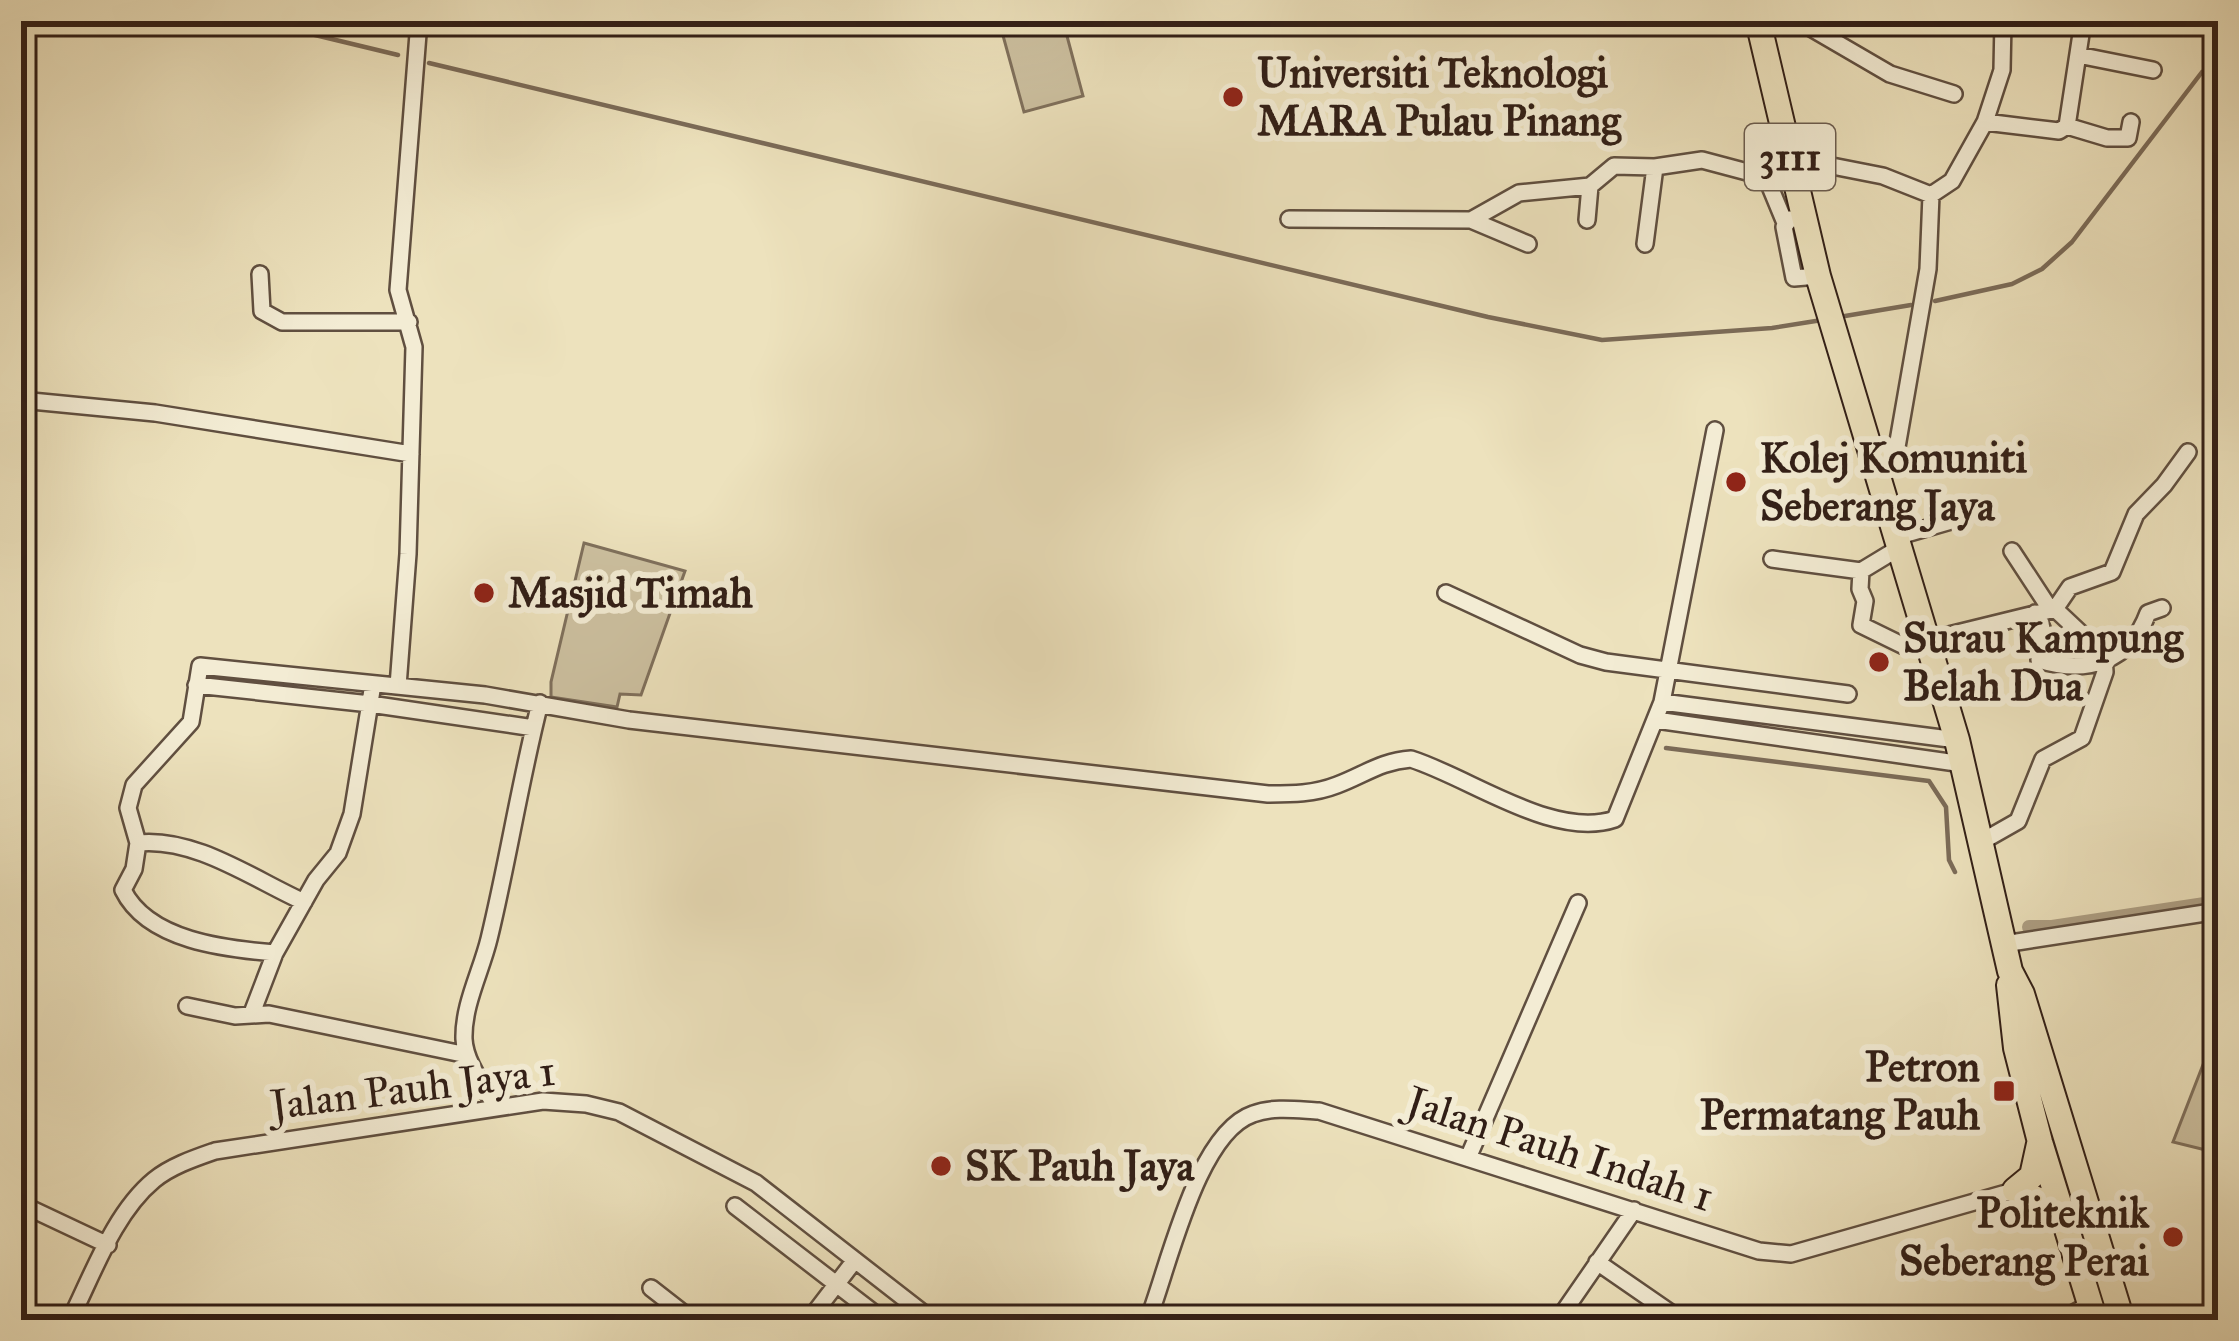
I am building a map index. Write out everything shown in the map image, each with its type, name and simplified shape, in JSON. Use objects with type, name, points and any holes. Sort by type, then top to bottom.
[{"type":"main road","name":"3111","points":[[1758,21],[1794,173],[1794,220],[1821,284],[1960,752],[2010,971],[2016,1048],[2040,1142],[2062,1176],[2061,1216],[2093,1312]]},
{"type":"main road","name":"3111","points":[[2010,971],[2022,994],[2062,1176],[2122,1320]]},
{"type":"main road","points":[[2040,1142],[2032,1175],[2015,1190],[2061,1216]]},
{"type":"street","points":[[398,686],[414,346],[398,290],[419,21]]},
{"type":"street","points":[[1799,21],[1889,74],[1954,94]]},
{"type":"street","points":[[1931,195],[1952,182],[1985,122],[2002,70],[2003,21]]},
{"type":"street","points":[[2067,126],[2083,21]]},
{"type":"street","points":[[2078,55],[2153,70]]},
{"type":"street","points":[[1985,122],[2051,132],[2067,126],[2119,140],[2128,138],[2131,122]]},
{"type":"street","points":[[1471,220],[1519,193],[1590,186],[1614,166],[1702,160],[1760,173],[1794,220]]},
{"type":"street","points":[[1794,173],[1822,164],[1883,176],[1931,195]]},
{"type":"street","points":[[1645,244],[1655,166]]},
{"type":"street","points":[[1587,220],[1590,186]]},
{"type":"street","points":[[1872,460],[1897,447],[1928,269],[1931,195]]},
{"type":"street","points":[[1288,219],[1471,220],[1528,244]]},
{"type":"street","points":[[260,274],[262,311],[269,318],[282,322],[409,322]]},
{"type":"street","points":[[21,400],[155,413],[411,454]]},
{"type":"street","points":[[275,953],[189,941],[163,927],[123,890],[134,868],[138,844],[128,808],[134,784],[191,722],[200,666],[540,703],[628,720],[1268,794],[1311,793],[1388,760],[1411,759],[1568,824],[1596,826],[1615,819],[1662,701],[1715,430]]},
{"type":"street","points":[[2162,608],[2147,614],[2141,631],[2121,655],[2077,667],[2039,660],[2047,610],[2070,587],[2112,572],[2136,514],[2188,452]]},
{"type":"street","points":[[1772,559],[1861,571],[1897,543],[1965,517]]},
{"type":"street","points":[[1981,842],[2018,821],[2043,760],[2082,738],[2105,672],[2104,655],[2047,610],[2012,551]]},
{"type":"street","points":[[1861,571],[1862,625],[1904,646],[2047,610]]},
{"type":"street","points":[[1446,593],[1580,655],[1848,694]]},
{"type":"street","points":[[252,1013],[275,953],[338,853],[352,814],[373,684]]},
{"type":"street","points":[[196,686],[534,728]]},
{"type":"street","points":[[1662,701],[1960,752]]},
{"type":"street","points":[[494,1106],[467,1055],[467,1011],[489,940],[540,703]]},
{"type":"street","points":[[1656,720],[1960,752]]},
{"type":"street","points":[[138,844],[183,845],[304,902]]},
{"type":"street","points":[[1468,1158],[1579,903]]},
{"type":"street","points":[[2004,944],[2218,911]]},
{"type":"street","points":[[187,1006],[236,1016],[252,1013],[467,1055]]},
{"type":"street","name":"Jalan Pauh Jaya 1","points":[[70,1320],[132,1204],[155,1179],[215,1150],[543,1101],[619,1112],[756,1183],[932,1320]]},
{"type":"street","name":"Jalan Pauh Indah 1","points":[[1148,1320],[1205,1160],[1224,1131],[1252,1114],[1281,1109],[1319,1111],[1759,1251],[1791,1254],[2062,1176]]},
{"type":"street","points":[[21,1204],[108,1245]]},
{"type":"street","points":[[735,1206],[883,1320]]},
{"type":"street","points":[[1558,1320],[1634,1210]]},
{"type":"street","points":[[809,1320],[855,1260]]},
{"type":"street","points":[[1597,1262],[1681,1320]]},
{"type":"street","points":[[651,1288],[692,1320]]},
{"type":"street","points":[[2061,1320],[2093,1312]]},
{"type":"shaded area","points":[[999,21],[1063,21],[1083,96],[1024,112]]},
{"type":"shaded area","points":[[584,543],[685,571],[641,695],[620,694],[617,707],[551,697]]},
{"type":"shaded area","points":[[2218,1026],[2218,1153],[2173,1142]]},
{"type":"waterway","points":[[257,21],[398,55]]},
{"type":"waterway","points":[[429,63],[1488,317],[1602,340],[1822,320]]},
{"type":"waterway","points":[[1935,301],[2012,284],[2042,269],[2072,242],[2202,72],[2218,64]]},
{"type":"waterway","points":[[1839,317],[1911,305]]},
{"type":"waterway","points":[[1666,748],[1929,781],[1946,807],[1949,860],[1955,872]]},
{"type":"waterway","points":[[2029,927],[2218,902]]},
{"type":"place","name":"Universiti Teknologi MARA Pulau Pinang","points":[[1233,97]]},
{"type":"place","name":"Kolej Komuniti Seberang Jaya","points":[[1736,482]]},
{"type":"place","name":"Masjid Timah","points":[[484,593]]},
{"type":"place","name":"Surau Kampung Belah Dua","points":[[1879,662]]},
{"type":"place","name":"Petron Permatang Pauh","points":[[2004,1091]]},
{"type":"place","name":"SK Pauh Jaya","points":[[941,1166]]},
{"type":"place","name":"Politeknik Seberang Perai","points":[[2173,1237]]}]
